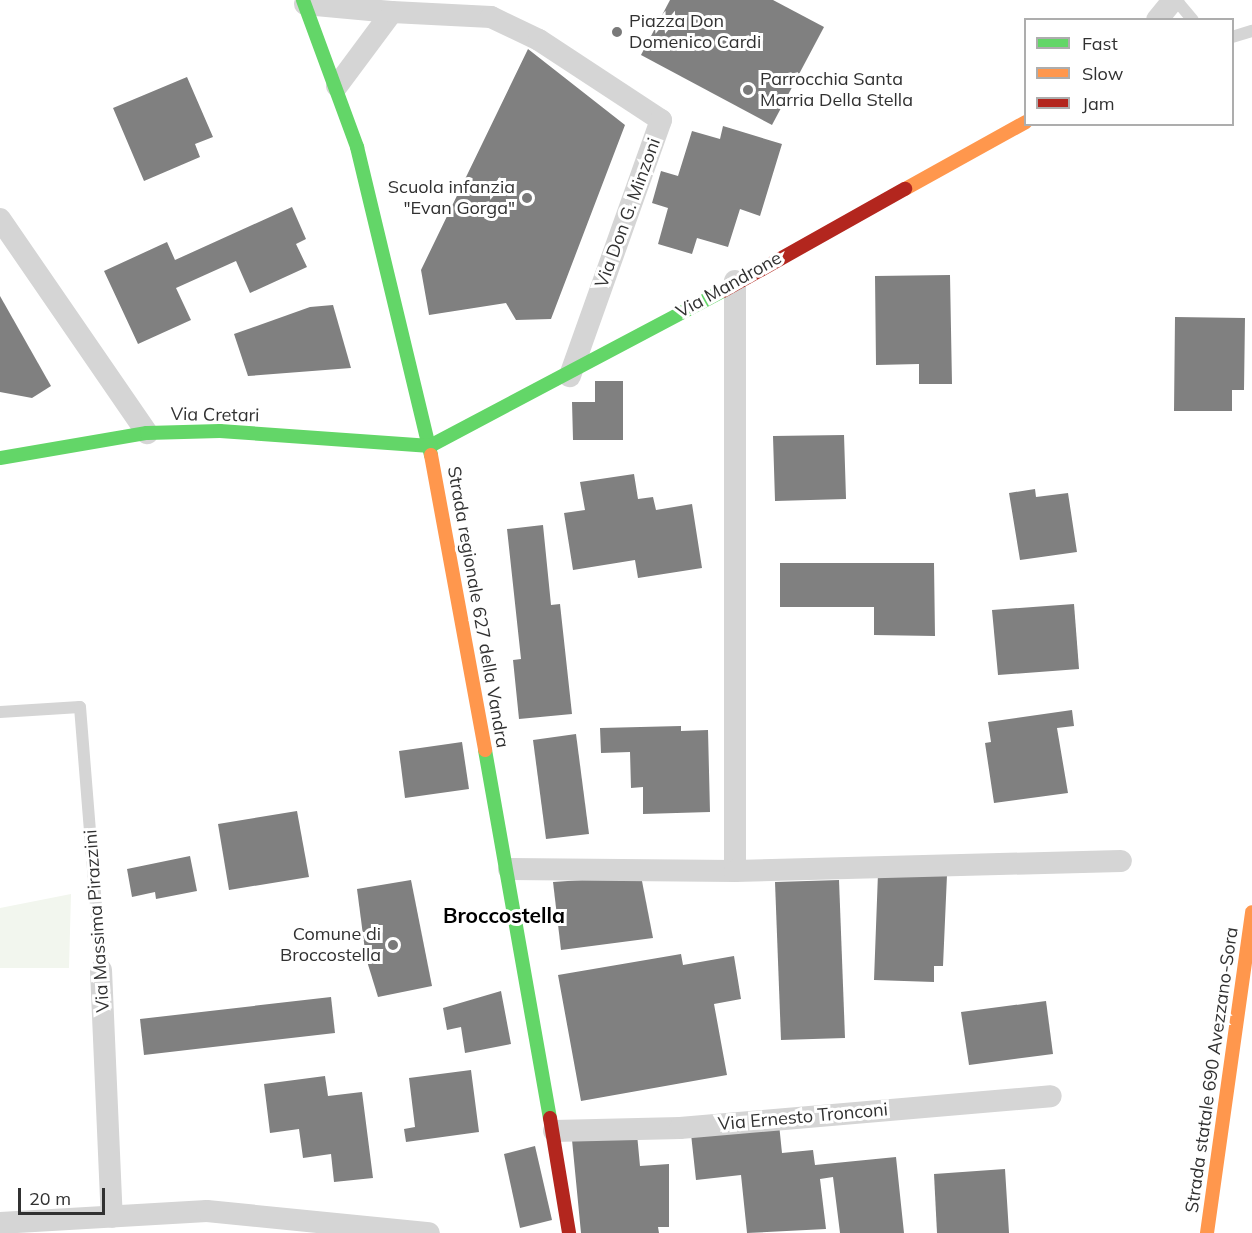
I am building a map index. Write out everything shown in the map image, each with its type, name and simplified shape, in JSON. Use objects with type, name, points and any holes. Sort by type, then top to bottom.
[{"type":"main road","name":"Strada regionale 627 della Vandra","points":[[304,2],[337,86],[394,284],[430,446],[443,539],[509,869],[569,1233]]},
{"type":"main road","name":"Via Mandrone","points":[[430,446],[570,376],[735,281],[1024,123]]},
{"type":"main road","name":"Via Cretari","points":[[0,458],[147,433],[220,430],[430,446]]},
{"type":"main road","name":"Strada statale 690 Avezzano-Sora","points":[[1207,1233],[1252,912]]},
{"type":"street","points":[[1159,18],[1175,0]]},
{"type":"street","points":[[304,2],[392,12]]},
{"type":"street","points":[[337,86],[392,12]]},
{"type":"street","name":"Via Don G. Minzoni","points":[[392,12],[491,17],[539,40],[661,120],[570,376]]},
{"type":"street","points":[[0,219],[147,433]]},
{"type":"street","points":[[735,281],[735,872]]},
{"type":"street","points":[[509,869],[735,872],[1121,861]]},
{"type":"street","name":"Via Massima Pirazzini","points":[[101,969],[112,1217]]},
{"type":"street","name":"Via Ernesto Tronconi","points":[[554,1131],[680,1128],[1051,1096]]},
{"type":"street","points":[[0,1223],[207,1211],[429,1233]]},
{"type":"lane","points":[[1175,0],[1191,18]]},
{"type":"lane","points":[[1234,37],[1252,31]]},
{"type":"lane","name":"Via Massima Pirazzini","points":[[0,712],[80,706],[101,969]]},
{"type":"shaded area","points":[[71,894],[69,968],[0,968],[0,908]]},
{"type":"building","name":"Parrocchia Santa Marria Della Stella","points":[[670,0],[773,0],[824,27],[772,125],[641,55]]},
{"type":"building","name":"Scuola infanzia \"Evan Gorga\"","points":[[528,49],[625,125],[551,319],[516,320],[506,303],[429,315],[421,270]]},
{"type":"building","points":[[187,77],[213,137],[195,144],[200,157],[144,181],[113,108]]},
{"type":"building","points":[[723,126],[782,144],[760,216],[740,209],[728,247],[697,238],[692,254],[658,244],[668,208],[652,203],[661,171],[678,176],[692,131],[720,139]]},
{"type":"building","points":[[292,207],[306,239],[296,244],[307,267],[250,293],[236,261],[176,288],[191,320],[138,344],[104,271],[167,242],[175,260]]},
{"type":"building","points":[[950,275],[952,384],[919,384],[919,364],[876,365],[875,276]]},
{"type":"building","points":[[0,296],[51,386],[32,398],[0,392]]},
{"type":"building","points":[[333,305],[351,368],[248,376],[234,334],[310,307]]},
{"type":"building","points":[[1175,317],[1245,318],[1244,390],[1232,390],[1232,411],[1174,411]]},
{"type":"building","points":[[595,381],[623,381],[623,440],[573,440],[572,402],[595,402]]},
{"type":"building","points":[[844,435],[846,499],[775,501],[773,436]]},
{"type":"building","points":[[634,474],[638,499],[653,497],[656,510],[692,504],[702,568],[638,578],[635,560],[573,570],[564,513],[585,510],[580,482]]},
{"type":"building","points":[[1035,489],[1036,497],[1068,493],[1077,552],[1020,560],[1009,493]]},
{"type":"building","points":[[543,525],[551,605],[560,604],[572,714],[519,719],[513,660],[521,659],[507,529]]},
{"type":"building","points":[[780,563],[934,563],[935,636],[874,635],[874,607],[780,607]]},
{"type":"building","points":[[1074,604],[1079,669],[998,675],[992,610]]},
{"type":"building","points":[[1072,710],[1074,726],[1057,728],[1068,793],[994,803],[985,743],[991,742],[988,722]]},
{"type":"building","points":[[681,726],[681,731],[708,730],[710,812],[643,814],[643,787],[631,788],[630,752],[601,753],[600,728]]},
{"type":"building","points":[[576,734],[589,834],[546,839],[533,740]]},
{"type":"building","points":[[462,742],[469,789],[405,798],[399,751]]},
{"type":"building","points":[[297,811],[309,877],[229,890],[218,824]]},
{"type":"building","points":[[190,856],[197,891],[156,899],[155,892],[132,897],[127,869]]},
{"type":"building","points":[[878,873],[947,875],[943,966],[934,966],[934,982],[874,980]]},
{"type":"building","points":[[641,876],[653,938],[561,950],[553,882]]},
{"type":"building","name":"Comune di Broccostella","points":[[411,880],[432,986],[378,997],[366,958],[357,889]]},
{"type":"building","points":[[839,880],[845,1038],[781,1040],[775,882]]},
{"type":"building","points":[[681,954],[683,965],[734,956],[741,999],[714,1004],[727,1075],[581,1101],[558,975]]},
{"type":"building","points":[[501,991],[511,1044],[465,1053],[461,1027],[447,1030],[443,1008]]},
{"type":"building","points":[[331,997],[335,1033],[144,1055],[140,1019]]},
{"type":"building","points":[[1046,1001],[1053,1054],[969,1065],[961,1012]]},
{"type":"building","points":[[471,1070],[479,1132],[406,1142],[404,1129],[415,1127],[409,1078]]},
{"type":"building","points":[[325,1076],[328,1096],[362,1092],[373,1178],[334,1182],[331,1154],[303,1158],[299,1129],[270,1133],[264,1084]]},
{"type":"building","points":[[779,1124],[782,1153],[813,1150],[815,1165],[896,1157],[904,1233],[840,1233],[833,1177],[820,1179],[826,1229],[747,1233],[741,1175],[696,1180],[691,1134]]},
{"type":"building","points":[[637,1134],[640,1166],[669,1164],[669,1227],[658,1227],[659,1233],[581,1233],[572,1140]]},
{"type":"building","points":[[535,1146],[552,1220],[520,1228],[504,1154]]},
{"type":"building","points":[[1005,1169],[1009,1233],[937,1233],[934,1174]]},
{"type":"traffic: fast","points":[[303,0],[357,147],[431,455]]},
{"type":"traffic: fast","points":[[430,446],[723,291]]},
{"type":"traffic: fast","points":[[0,458],[147,433],[220,431],[430,446]]},
{"type":"traffic: fast","points":[[485,750],[550,1118]]},
{"type":"traffic: slow","points":[[905,189],[1024,123]]},
{"type":"traffic: slow","points":[[431,455],[485,750]]},
{"type":"traffic: slow","points":[[1207,1233],[1252,912]]},
{"type":"traffic: jam","points":[[723,291],[905,189]]},
{"type":"traffic: jam","points":[[550,1118],[569,1233]]},
{"type":"place","name":"Piazza Don Domenico Cardi","points":[[617,32]]},
{"type":"place","name":"Parrocchia Santa Marria Della Stella","points":[[748,90]]},
{"type":"place","name":"Scuola infanzia \"Evan Gorga\"","points":[[527,198]]},
{"type":"place","name":"Comune di Broccostella","points":[[393,945]]},
{"type":"district","name":"Broccostella","points":[[504,915]]}]
